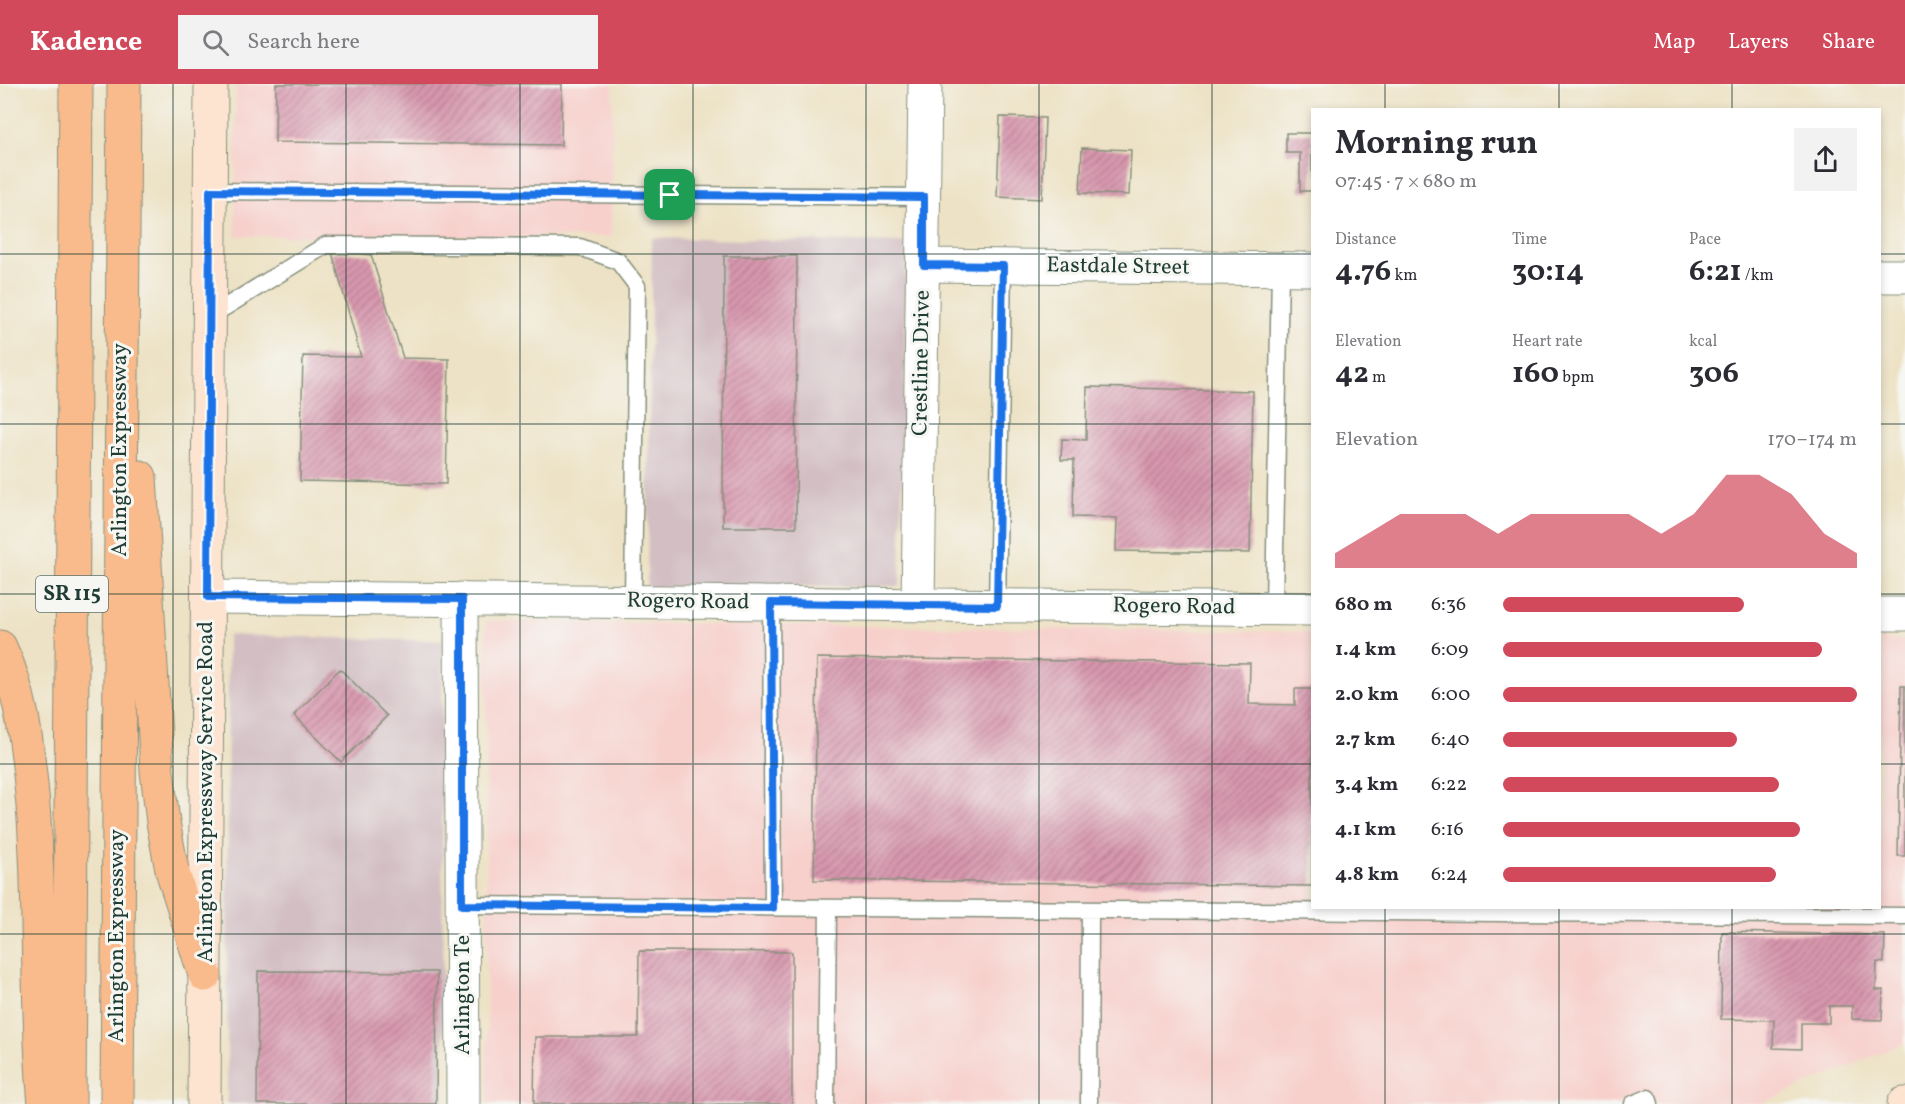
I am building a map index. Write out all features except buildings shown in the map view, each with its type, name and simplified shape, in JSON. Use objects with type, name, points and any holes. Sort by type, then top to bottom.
[{"type":"highway","name":"Arlington Expressway","points":[[69,1104],[76,84]]},
{"type":"highway","name":"Arlington Expressway","points":[[117,1104],[124,84]]},
{"type":"highway","points":[[122,217],[158,781],[172,870],[205,975]]},
{"type":"highway","points":[[0,646],[12,672],[23,716],[38,850],[39,1044],[45,1104]]},
{"type":"main road","name":"Arlington Expressway Service Road","points":[[204,1104],[211,84]]},
{"type":"street","name":"Crestline Drive","points":[[918,605],[925,84]]},
{"type":"street","name":"Eastdale Street","points":[[924,265],[1311,269]]},
{"type":"street","points":[[1881,276],[1905,276]]},
{"type":"street","name":"Rogero Road","points":[[208,597],[1311,609]]},
{"type":"street","name":"Arlington Te","points":[[462,599],[463,1104]]},
{"type":"street","points":[[1881,614],[1905,614]]},
{"type":"lane","points":[[210,191],[924,197]]},
{"type":"lane","points":[[209,317],[326,245],[580,247],[618,261],[637,286],[633,601]]},
{"type":"lane","points":[[997,606],[1003,266]]},
{"type":"lane","points":[[1274,608],[1280,269]]},
{"type":"lane","points":[[771,603],[773,908]]},
{"type":"lane","points":[[462,905],[1905,916]]},
{"type":"lane","points":[[826,1104],[828,908]]},
{"type":"lane","points":[[1089,1104],[1090,910]]},
{"type":"lane","points":[[1633,1104],[1648,1098],[1650,1104]]},
{"type":"shaded area","points":[[236,84],[613,84],[611,237],[235,236]]},
{"type":"shaded area","points":[[652,238],[907,243],[900,586],[647,587]]},
{"type":"shaded area","points":[[486,621],[1311,632],[1311,909],[1881,909],[1881,640],[1905,641],[1905,1043],[1760,1104],[487,1104]]},
{"type":"shaded area","points":[[228,635],[442,641],[443,1104],[227,1104]]},
{"type":"route","points":[[210,191],[670,195],[924,197],[924,265],[1003,266],[997,606],[771,603],[773,908],[462,905],[462,599],[208,597],[210,191]]}]
